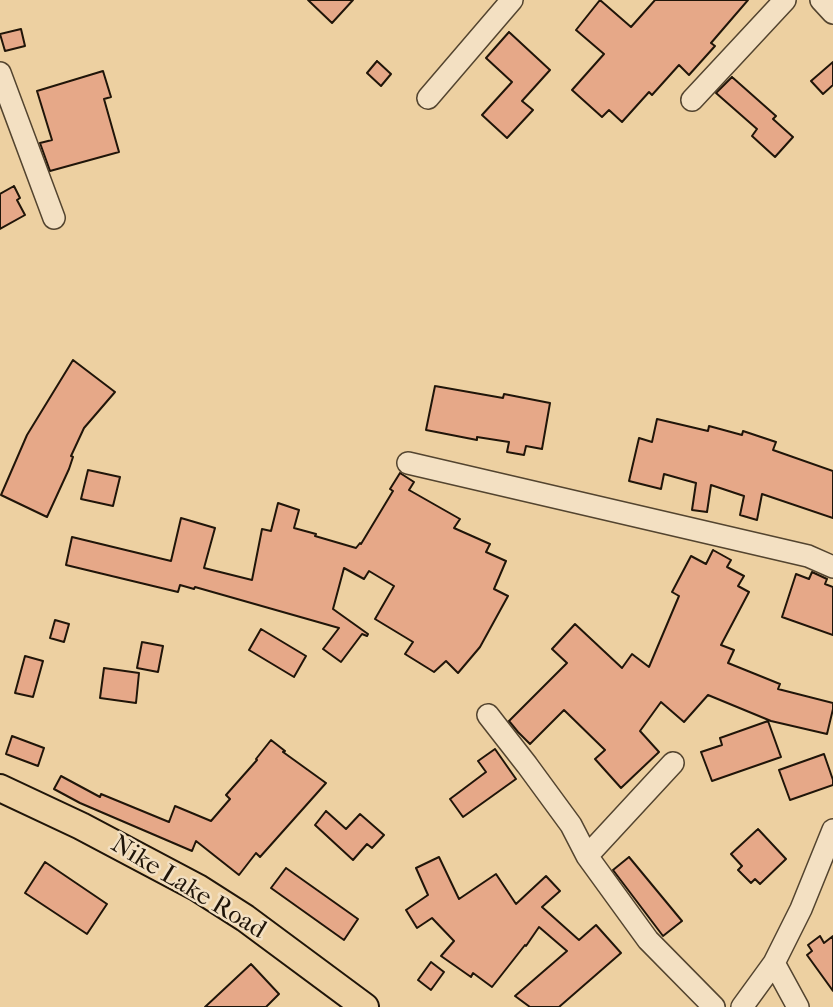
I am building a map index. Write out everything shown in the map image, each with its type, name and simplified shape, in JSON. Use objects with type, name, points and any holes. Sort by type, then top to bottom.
[{"type":"main road","name":"Nike Lake Road","points":[[0,788],[81,826],[198,888],[245,918],[365,1007]]},
{"type":"street","points":[[428,98],[512,0]]},
{"type":"street","points":[[692,100],[785,0]]},
{"type":"street","points":[[821,0],[833,13]]},
{"type":"street","points":[[0,72],[54,218]]},
{"type":"street","points":[[408,463],[808,556],[833,567]]},
{"type":"street","points":[[488,715],[570,825],[587,856],[648,940],[714,1007]]},
{"type":"street","points":[[587,856],[673,763]]},
{"type":"street","points":[[742,1007],[774,963],[802,909],[833,830]]},
{"type":"street","points":[[774,963],[798,1007]]},
{"type":"building","points":[[308,0],[353,0],[332,23]]},
{"type":"building","points":[[600,0],[631,27],[655,0],[748,0],[711,43],[715,46],[689,75],[679,65],[652,95],[649,92],[622,122],[609,110],[602,117],[572,90],[604,54],[576,30]]},
{"type":"building","points":[[21,29],[25,46],[5,51],[0,34]]},
{"type":"building","points":[[509,32],[550,70],[522,101],[533,110],[507,138],[482,115],[512,82],[486,58]]},
{"type":"building","points":[[377,61],[391,74],[381,86],[367,73]]},
{"type":"building","points":[[833,62],[833,85],[823,94],[811,81]]},
{"type":"building","points":[[103,71],[111,97],[104,99],[119,152],[50,171],[40,143],[52,140],[37,91]]},
{"type":"building","points":[[732,77],[776,116],[773,119],[793,137],[775,157],[752,136],[757,129],[716,93]]},
{"type":"building","points":[[14,186],[20,198],[17,200],[25,215],[0,229],[0,194]]},
{"type":"building","points":[[73,360],[115,392],[84,428],[47,517],[1,495],[27,435]]},
{"type":"building","points":[[435,386],[503,398],[504,394],[550,403],[542,449],[526,446],[524,455],[507,452],[509,442],[477,437],[477,440],[426,430]]},
{"type":"building","points":[[657,419],[708,431],[709,426],[742,435],[743,431],[776,442],[773,450],[833,471],[833,518],[762,494],[757,520],[740,515],[744,496],[711,485],[707,512],[692,510],[696,483],[664,474],[661,489],[629,481],[639,438],[652,442]]},
{"type":"building","points":[[88,470],[120,477],[113,506],[81,499]]},
{"type":"building","points":[[400,473],[414,482],[409,490],[460,519],[454,528],[490,544],[486,552],[506,561],[494,589],[508,596],[480,647],[458,673],[446,661],[434,672],[405,654],[413,642],[375,619],[394,586],[369,571],[364,579],[344,568],[333,609],[368,634],[362,634],[341,662],[323,649],[339,628],[195,587],[194,589],[180,585],[178,592],[66,565],[72,537],[171,561],[181,518],[215,528],[204,568],[252,580],[262,529],[271,531],[278,503],[299,510],[294,528],[356,548],[393,491],[390,489]]},
{"type":"building","points":[[713,550],[731,560],[727,567],[744,576],[738,586],[749,592],[721,645],[734,650],[728,663],[780,684],[778,689],[833,703],[827,734],[771,721],[708,695],[684,722],[661,702],[640,731],[659,752],[621,788],[595,759],[605,750],[564,710],[530,744],[518,732],[509,721],[567,663],[552,649],[575,624],[622,668],[632,654],[649,667],[679,596],[672,592],[691,556],[706,564]]},
{"type":"building","points":[[812,572],[827,579],[825,584],[833,587],[833,635],[782,617],[796,574],[809,579]]},
{"type":"building","points":[[55,620],[69,624],[64,642],[50,638]]},
{"type":"building","points":[[261,629],[306,656],[294,677],[249,650]]},
{"type":"building","points":[[142,642],[163,646],[158,672],[137,668]]},
{"type":"building","points":[[25,656],[43,661],[33,697],[15,693]]},
{"type":"building","points":[[104,668],[139,673],[136,703],[100,698]]},
{"type":"building","points":[[768,721],[781,757],[712,781],[701,752],[722,745],[720,738]]},
{"type":"building","points":[[12,736],[44,748],[38,766],[6,754]]},
{"type":"building","points":[[271,740],[326,783],[260,857],[256,853],[239,875],[196,841],[192,851],[80,803],[54,789],[61,776],[100,797],[101,794],[169,822],[175,806],[211,821],[230,799],[226,795]]},
{"type":"building","points":[[495,749],[516,779],[463,817],[450,799],[486,772],[478,761]]},
{"type":"building","points":[[824,754],[833,785],[790,800],[779,770]]},
{"type":"building","points":[[326,811],[346,829],[360,814],[384,835],[372,848],[367,844],[353,860],[315,825]]},
{"type":"building","points":[[758,829],[786,859],[760,884],[755,879],[751,883],[738,870],[742,866],[731,854]]},
{"type":"building","points":[[439,857],[459,899],[496,874],[516,904],[546,876],[560,891],[542,907],[579,940],[596,925],[621,953],[559,1007],[530,1007],[515,996],[567,951],[539,927],[492,987],[473,973],[471,977],[441,956],[454,941],[432,918],[417,928],[406,910],[428,895],[416,868]]},
{"type":"building","points":[[629,857],[682,921],[663,936],[613,870]]},
{"type":"building","points":[[45,862],[107,904],[87,934],[25,893]]},
{"type":"building","points":[[286,868],[358,919],[344,940],[271,888]]},
{"type":"building","points":[[820,936],[824,943],[833,936],[833,991],[807,955],[812,951],[808,945]]},
{"type":"building","points":[[431,962],[444,972],[431,990],[418,980]]},
{"type":"building","points":[[251,964],[279,994],[266,1007],[205,1007]]}]
